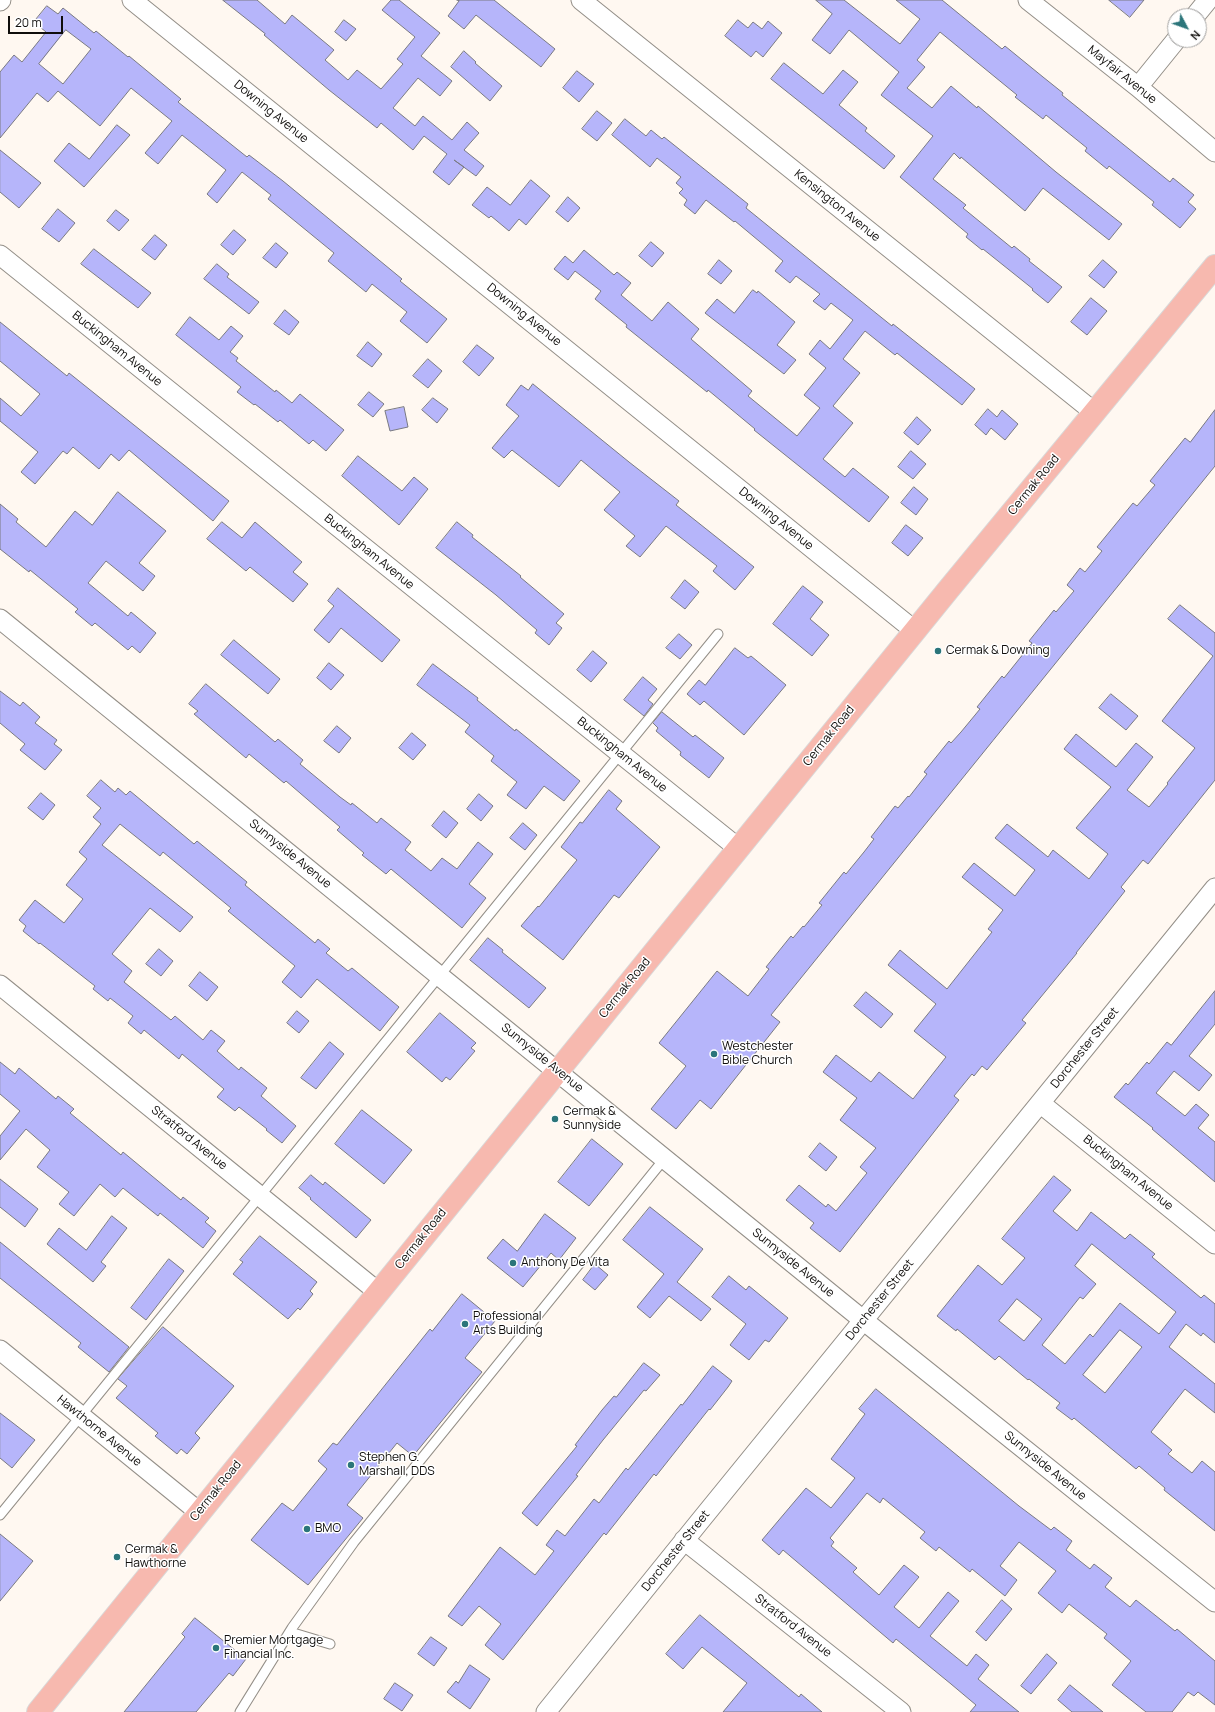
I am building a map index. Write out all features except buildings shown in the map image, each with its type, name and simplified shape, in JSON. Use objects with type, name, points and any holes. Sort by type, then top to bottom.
[{"type":"main road","name":"Cermak Road","points":[[38,1712],[915,630],[1215,266]]},
{"type":"street","name":"Downing Avenue","points":[[132,0],[915,630]]},
{"type":"street","name":"Kensington Avenue","points":[[581,0],[1094,412]]},
{"type":"street","name":"Mayfair Avenue","points":[[1028,0],[1138,87],[1215,152]]},
{"type":"street","points":[[1202,8],[1208,0]]},
{"type":"street","points":[[1138,87],[1170,48]]},
{"type":"street","name":"Buckingham Avenue","points":[[0,255],[738,848]]},
{"type":"street","name":"Sunnyside Avenue","points":[[0,619],[863,1320],[1215,1602]]},
{"type":"street","name":"Dorchester Street","points":[[546,1712],[684,1540],[1215,888]]},
{"type":"street","name":"Stratford Avenue","points":[[0,985],[378,1292]]},
{"type":"street","name":"Buckingham Avenue","points":[[1040,1103],[1215,1244]]},
{"type":"street","name":"Hawthorne Avenue","points":[[0,1350],[199,1512]]},
{"type":"street","name":"Stratford Avenue","points":[[684,1540],[901,1712]]},
{"type":"lane","points":[[0,1515],[718,634]]},
{"type":"lane","points":[[240,1712],[290,1632],[354,1542],[665,1158]]},
{"type":"lane","points":[[290,1632],[330,1644]]},
{"type":"place","name":"Cermak & Downing","points":[[938,651]]},
{"type":"place","name":"Westchester Bible Church","points":[[714,1054]]},
{"type":"place","name":"Cermak & Sunnyside","points":[[555,1119]]},
{"type":"place","name":"Anthony De Vita","points":[[513,1263]]},
{"type":"place","name":"Professional Arts Building","points":[[465,1324]]},
{"type":"place","name":"Stephen G. Marshall, DDS","points":[[351,1465]]},
{"type":"place","name":"BMO","points":[[307,1529]]},
{"type":"place","name":"Cermak & Hawthorne","points":[[117,1557]]},
{"type":"place","name":"Premier Mortgage Financial Inc.","points":[[216,1648]]}]
